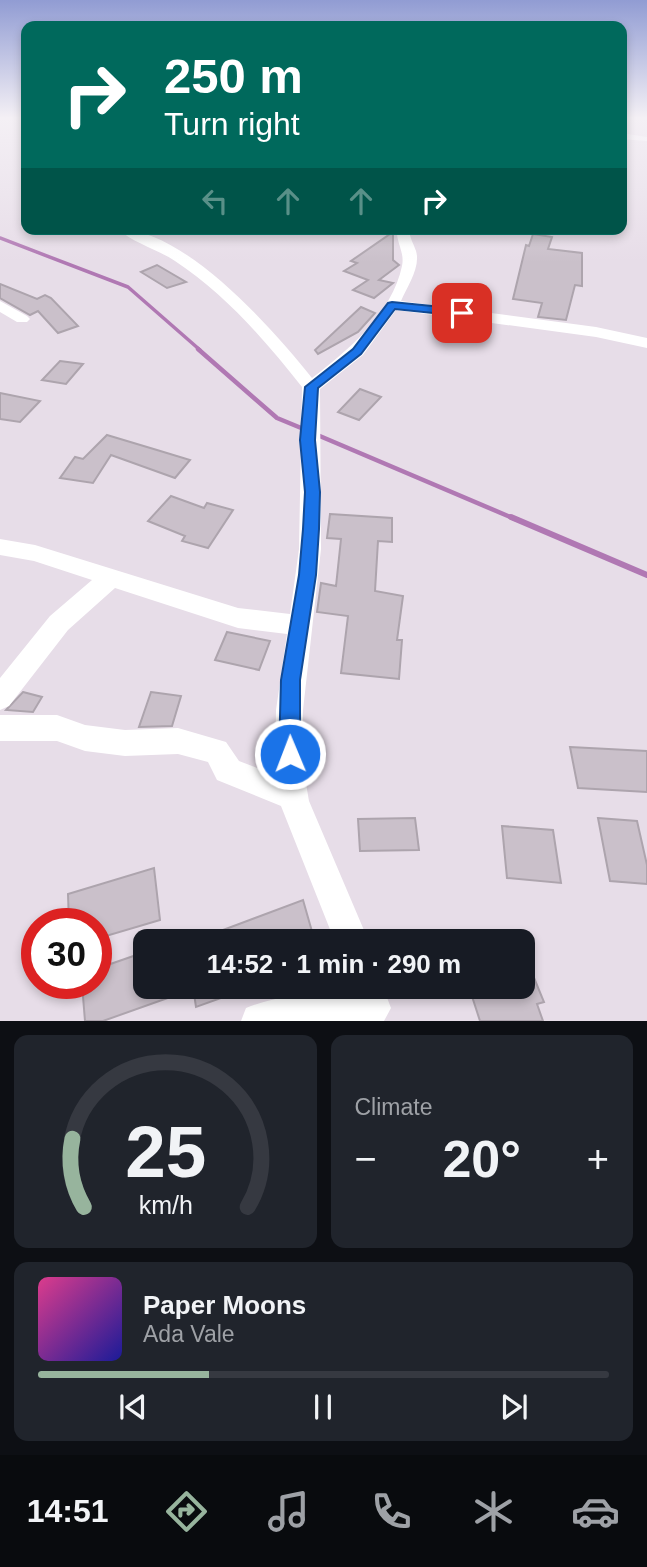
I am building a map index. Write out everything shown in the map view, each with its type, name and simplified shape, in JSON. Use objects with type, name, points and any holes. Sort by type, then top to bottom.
[{"type":"street","points":[[139,235],[212,281],[284,351],[312,387],[308,440],[313,492],[311,529],[290,680],[288,733],[293,796],[339,901],[348,929]]},
{"type":"street","points":[[312,387],[357,352],[392,305],[409,267],[410,253],[403,235]]},
{"type":"street","points":[[392,305],[417,306],[596,332],[647,343]]},
{"type":"street","points":[[0,306],[22,319]]},
{"type":"street","points":[[0,547],[35,553],[238,618],[299,625]]},
{"type":"street","points":[[0,698],[59,623],[110,578]]},
{"type":"street","points":[[0,728],[57,728],[85,738],[125,743],[178,741],[216,751],[224,759],[227,770],[293,796]]},
{"type":"street","points":[[259,1021],[308,1012],[373,1005]]},
{"type":"building","points":[[389,235],[393,235],[393,260],[399,265],[379,280],[393,283],[374,298],[353,290],[368,280],[344,271],[357,263],[351,261]]},
{"type":"building","points":[[533,235],[539,235],[552,237],[548,249],[582,253],[582,286],[575,285],[566,320],[538,317],[542,303],[513,299],[526,245],[529,246]]},
{"type":"building","points":[[157,265],[186,282],[167,288],[141,272]]},
{"type":"building","points":[[0,284],[37,299],[45,295],[51,298],[78,326],[58,333],[38,311],[30,315],[0,298]]},
{"type":"building","points":[[361,307],[375,313],[358,332],[318,354],[315,350]]},
{"type":"building","points":[[60,361],[83,364],[66,384],[42,380]]},
{"type":"building","points":[[360,389],[381,397],[359,420],[338,412]]},
{"type":"building","points":[[0,393],[40,401],[20,422],[0,419]]},
{"type":"building","points":[[107,435],[190,460],[175,478],[111,455],[93,483],[60,478],[75,457],[83,459]]},
{"type":"building","points":[[171,496],[204,508],[207,503],[233,510],[208,548],[182,541],[185,536],[148,521]]},
{"type":"building","points":[[330,514],[392,518],[392,542],[378,541],[375,591],[403,596],[397,640],[402,640],[399,679],[341,673],[348,616],[317,612],[321,583],[336,586],[341,539],[327,538]]},
{"type":"building","points":[[227,632],[270,641],[259,670],[215,660]]},
{"type":"building","points":[[23,692],[42,697],[33,712],[6,710]]},
{"type":"building","points":[[151,692],[181,696],[172,726],[139,727]]},
{"type":"building","points":[[570,747],[647,751],[647,792],[578,788]]},
{"type":"building","points":[[415,818],[419,850],[360,851],[358,819]]},
{"type":"building","points":[[598,818],[637,821],[647,865],[647,884],[610,881]]},
{"type":"building","points":[[502,826],[553,830],[561,883],[507,878]]},
{"type":"building","points":[[154,868],[160,920],[112,934],[112,908],[68,908],[68,894]]},
{"type":"building","points":[[303,900],[311,929],[226,929]]},
{"type":"building","points":[[133,956],[133,999],[165,999],[103,1021],[85,1021],[83,999],[112,999],[112,963]]},
{"type":"building","points":[[535,980],[544,1002],[537,1004],[543,1021],[480,1021],[473,999],[535,999]]},
{"type":"building","points":[[195,999],[218,999],[196,1007]]},
{"type":"waterway","points":[[0,238],[128,287],[200,350]]},
{"type":"waterway","points":[[198,349],[277,418],[306,430]]},
{"type":"waterway","points":[[315,434],[515,519]]},
{"type":"waterway","points":[[511,517],[647,575]]},
{"type":"route","points":[[290,754],[290,680],[307,575],[311,529],[313,492],[308,440],[312,387],[357,352],[392,305],[462,313]]}]
